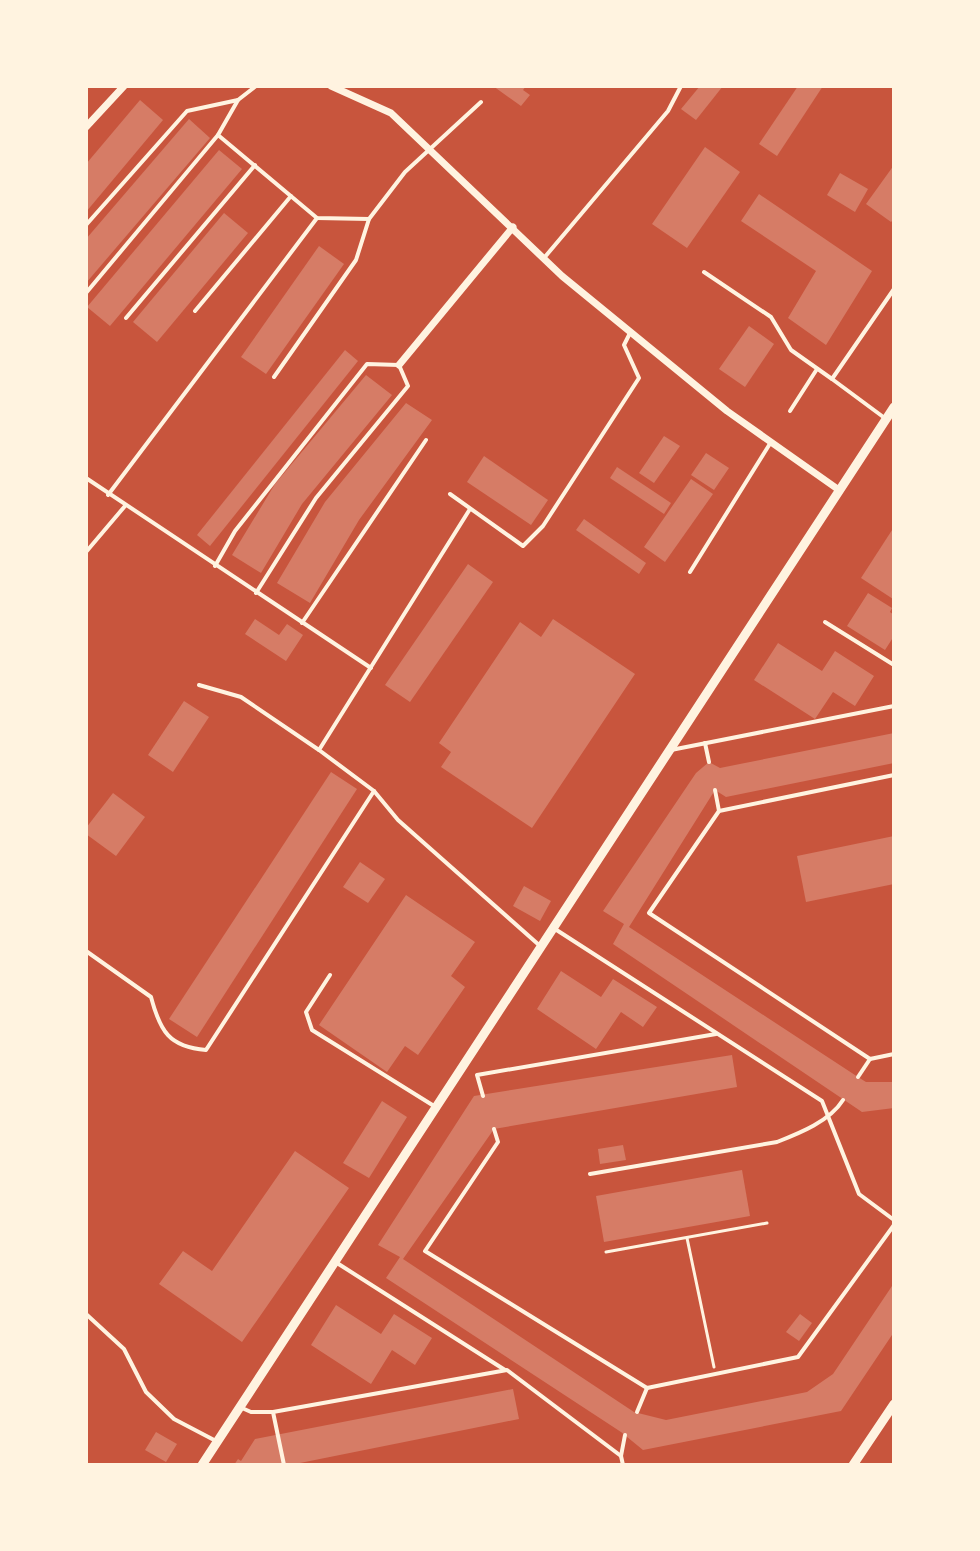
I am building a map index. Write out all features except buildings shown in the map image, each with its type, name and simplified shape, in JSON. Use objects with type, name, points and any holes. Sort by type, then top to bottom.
[{"type":"street","points":[[86,127],[124,86]]},
{"type":"street","points":[[331,86],[391,113],[544,258],[727,411],[839,490]]},
{"type":"street","points":[[399,365],[513,227]]},
{"type":"street","points":[[202,1465],[894,407]]},
{"type":"street","points":[[853,1465],[894,1404]]},
{"type":"lane","points":[[86,293],[218,135],[238,100],[256,86]]},
{"type":"lane","points":[[544,258],[668,111],[681,86]]},
{"type":"lane","points":[[86,225],[187,111],[238,100]]},
{"type":"lane","points":[[274,377],[356,260],[369,219],[429,146],[481,102]]},
{"type":"lane","points":[[218,135],[317,218],[369,219]]},
{"type":"lane","points":[[126,318],[255,165]]},
{"type":"lane","points":[[195,311],[291,196]]},
{"type":"lane","points":[[108,495],[317,218]]},
{"type":"lane","points":[[704,272],[771,317],[791,350],[886,419]]},
{"type":"lane","points":[[832,379],[894,289]]},
{"type":"lane","points":[[450,494],[523,546],[543,526],[639,378],[624,345],[631,330]]},
{"type":"lane","points":[[215,566],[235,531],[367,364],[399,365],[408,386],[316,498],[256,593]]},
{"type":"lane","points":[[790,411],[817,369]]},
{"type":"lane","points":[[302,623],[426,440]]},
{"type":"lane","points":[[690,572],[771,442]]},
{"type":"lane","points":[[86,478],[371,668]]},
{"type":"lane","points":[[86,552],[125,506]]},
{"type":"lane","points":[[319,750],[470,509]]},
{"type":"lane","points":[[825,622],[894,665]]},
{"type":"lane","points":[[199,685],[241,697],[374,791],[398,820],[541,946]]},
{"type":"lane","points":[[669,750],[894,706]]},
{"type":"lane","points":[[705,743],[709,762]]},
{"type":"lane","points":[[870,1059],[649,913],[719,811],[894,775]]},
{"type":"lane","points":[[715,790],[719,811]]},
{"type":"lane","points":[[86,951],[151,997],[157,1018],[169,1038],[186,1048],[206,1050],[374,791]]},
{"type":"lane","points":[[494,1129],[498,1142],[425,1251],[647,1388],[798,1357],[894,1223],[859,1194],[822,1101],[553,928]]},
{"type":"lane","points":[[330,975],[306,1012],[312,1030],[436,1107]]},
{"type":"lane","points":[[462,1067],[477,1075],[718,1034]]},
{"type":"lane","points":[[858,1077],[870,1059],[894,1054]]},
{"type":"lane","points":[[477,1075],[483,1096]]},
{"type":"lane","points":[[590,1174],[777,1142],[798,1134],[828,1115],[843,1100]]},
{"type":"lane","points":[[335,1261],[507,1370],[621,1456]]},
{"type":"lane","points":[[86,1314],[124,1349],[146,1392],[174,1419],[217,1441]]},
{"type":"lane","points":[[240,1407],[251,1412],[273,1412],[507,1370]]},
{"type":"lane","points":[[637,1412],[647,1388]]},
{"type":"lane","points":[[273,1412],[284,1465]]},
{"type":"lane","points":[[623,1465],[621,1456],[625,1435]]},
{"type":"path","points":[[606,1252],[767,1223]]},
{"type":"path","points":[[687,1238],[716,1374]]}]
